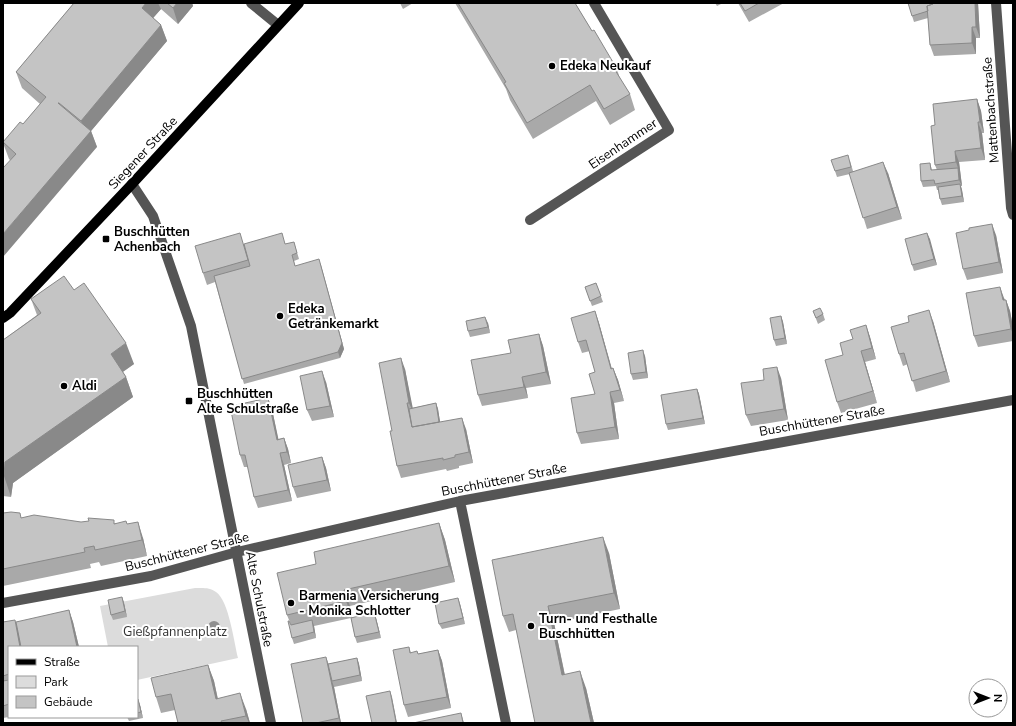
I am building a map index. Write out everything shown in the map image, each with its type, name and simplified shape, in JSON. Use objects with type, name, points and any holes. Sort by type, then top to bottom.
[{"type":"main road","name":"Siegener Straße","points":[[3,318],[10,313],[132,184],[299,3]]},
{"type":"street","points":[[251,3],[278,25]]},
{"type":"street","name":"Eisenhammer","points":[[530,220],[669,130],[594,3]]},
{"type":"street","name":"Mattenbachstraße","points":[[996,3],[1011,208],[1013,215]]},
{"type":"street","name":"Alte Schulstraße","points":[[132,184],[153,216],[191,326],[220,476],[237,552],[271,723]]},
{"type":"street","name":"Buschhüttener Straße","points":[[3,603],[151,576],[237,552],[460,501],[1013,400]]},
{"type":"street","points":[[460,501],[506,723]]},
{"type":"green space","name":"Gießpfannenplatz","points":[[195,588],[211,589],[221,597],[228,613],[238,658],[138,680],[138,646],[108,646],[100,606]]},
{"type":"building","points":[[74,3],[146,3],[142,8],[161,25],[81,121],[58,103],[91,131],[3,234],[3,168],[16,154],[3,142],[20,122],[23,124],[46,97],[16,72]]},
{"type":"building","points":[[167,3],[177,3],[173,8]]},
{"type":"building","name":"Edeka Neukauf","points":[[458,3],[575,3],[592,31],[594,30],[617,69],[615,70],[630,94],[604,109],[590,85],[527,123],[504,83],[506,82]]},
{"type":"building","points":[[740,3],[759,3],[745,11]]},
{"type":"building","points":[[908,3],[933,4],[927,6],[928,11],[912,16]]},
{"type":"building","points":[[933,3],[975,3],[976,27],[972,27],[972,43],[930,45],[927,6]]},
{"type":"building","points":[[977,99],[981,148],[955,151],[956,162],[935,165],[931,126],[935,125],[933,104]]},
{"type":"building","points":[[848,155],[851,167],[835,171],[831,160]]},
{"type":"building","points":[[883,162],[897,207],[863,218],[849,173]]},
{"type":"building","points":[[930,163],[931,170],[958,168],[959,180],[935,184],[934,180],[921,181],[920,164]]},
{"type":"building","points":[[960,184],[962,196],[940,199],[938,187]]},
{"type":"building","points":[[992,224],[999,262],[963,269],[956,233],[969,230],[969,228]]},
{"type":"building","points":[[240,233],[248,260],[203,273],[195,246]]},
{"type":"building","name":"Edeka Getränkemarkt","points":[[282,233],[285,244],[294,242],[297,253],[292,255],[295,266],[319,259],[342,343],[338,352],[242,379],[214,276],[250,266],[244,244]]},
{"type":"building","points":[[927,233],[934,259],[912,265],[905,239]]},
{"type":"building","name":"Aldi","points":[[64,276],[74,290],[84,283],[126,343],[111,354],[126,377],[5,462],[3,476],[3,340],[41,313],[31,299]]},
{"type":"building","points":[[596,283],[601,296],[590,301],[585,287]]},
{"type":"building","points":[[1000,287],[1003,300],[1006,300],[1011,329],[974,336],[966,293]]},
{"type":"building","points":[[820,308],[823,314],[816,318],[813,311]]},
{"type":"building","points":[[929,310],[946,371],[912,381],[904,353],[899,354],[891,327],[909,322],[908,316]]},
{"type":"building","points":[[595,311],[611,369],[613,368],[620,390],[610,392],[615,427],[577,433],[571,398],[595,394],[589,374],[595,372],[586,340],[578,342],[571,318]]},
{"type":"building","points":[[781,316],[785,338],[774,340],[770,318]]},
{"type":"building","points":[[485,317],[488,327],[468,331],[466,321]]},
{"type":"building","points":[[866,325],[872,348],[861,351],[873,391],[837,402],[825,360],[843,355],[840,343],[853,339],[850,330]]},
{"type":"building","points":[[539,334],[546,372],[522,377],[524,387],[478,395],[471,360],[511,353],[508,340]]},
{"type":"building","points":[[643,350],[646,372],[631,374],[628,353]]},
{"type":"building","points":[[401,358],[412,427],[462,418],[469,452],[455,455],[455,457],[443,460],[443,458],[397,466],[379,363]]},
{"type":"building","points":[[777,367],[784,409],[746,415],[741,383],[764,380],[763,369]]},
{"type":"building","points":[[322,371],[330,406],[307,410],[300,376]]},
{"type":"building","points":[[697,389],[703,418],[666,424],[661,395]]},
{"type":"building","points":[[268,398],[277,440],[284,438],[287,452],[280,453],[288,490],[254,497],[245,455],[240,455],[231,411],[237,409],[236,405]]},
{"type":"building","points":[[436,403],[439,422],[412,427],[409,409]]},
{"type":"building","points":[[322,457],[327,480],[293,487],[288,465]]},
{"type":"building","points":[[3,513],[20,513],[21,518],[34,515],[81,522],[89,521],[88,518],[114,520],[114,524],[126,521],[127,524],[138,522],[142,540],[95,550],[94,546],[84,548],[85,552],[3,569]]},
{"type":"building","points":[[439,523],[449,566],[344,590],[346,601],[287,615],[277,573],[316,564],[314,552]]},
{"type":"building","name":"Turn- und Festhalle Buschhütten","points":[[603,537],[614,593],[548,606],[562,675],[580,671],[591,723],[535,723],[513,614],[503,616],[492,560]]},
{"type":"building","points":[[122,597],[125,611],[111,615],[108,600]]},
{"type":"building","points":[[458,598],[463,618],[439,624],[435,603]]},
{"type":"building","points":[[69,610],[77,646],[21,646],[16,622]]},
{"type":"building","points":[[374,612],[379,632],[355,637],[351,618]]},
{"type":"building","points":[[15,620],[20,646],[8,646],[8,674],[3,676],[3,622]]},
{"type":"building","points":[[312,620],[314,632],[292,638],[288,621],[291,625]]},
{"type":"building","points":[[409,647],[410,653],[417,651],[418,654],[438,650],[447,697],[404,705],[393,650]]},
{"type":"building","points":[[326,657],[339,718],[316,723],[303,723],[291,664]]},
{"type":"building","points":[[357,658],[360,675],[332,681],[328,664]]},
{"type":"building","points":[[208,665],[216,699],[240,693],[246,716],[221,721],[222,723],[178,723],[171,694],[156,697],[151,678]]},
{"type":"building","points":[[8,680],[8,704],[3,706],[3,681]]},
{"type":"building","points":[[390,691],[396,722],[372,723],[366,696]]},
{"type":"building","points":[[138,699],[141,712],[138,713]]},
{"type":"building","points":[[461,713],[463,723],[413,723]]},
{"type":"place","name":"Edeka Neukauf","points":[[552,66]]},
{"type":"place","name":"Buschhütten Achenbach","points":[[106,239]]},
{"type":"place","name":"Edeka Getränkemarkt","points":[[280,316]]},
{"type":"place","name":"Aldi","points":[[64,386]]},
{"type":"place","name":"Buschhütten Alte Schulstraße","points":[[189,401]]},
{"type":"place","name":"Barmenia Versicherung - Monika Schlotter","points":[[291,603]]},
{"type":"place","name":"Turn- und Festhalle Buschhütten","points":[[531,626]]}]
